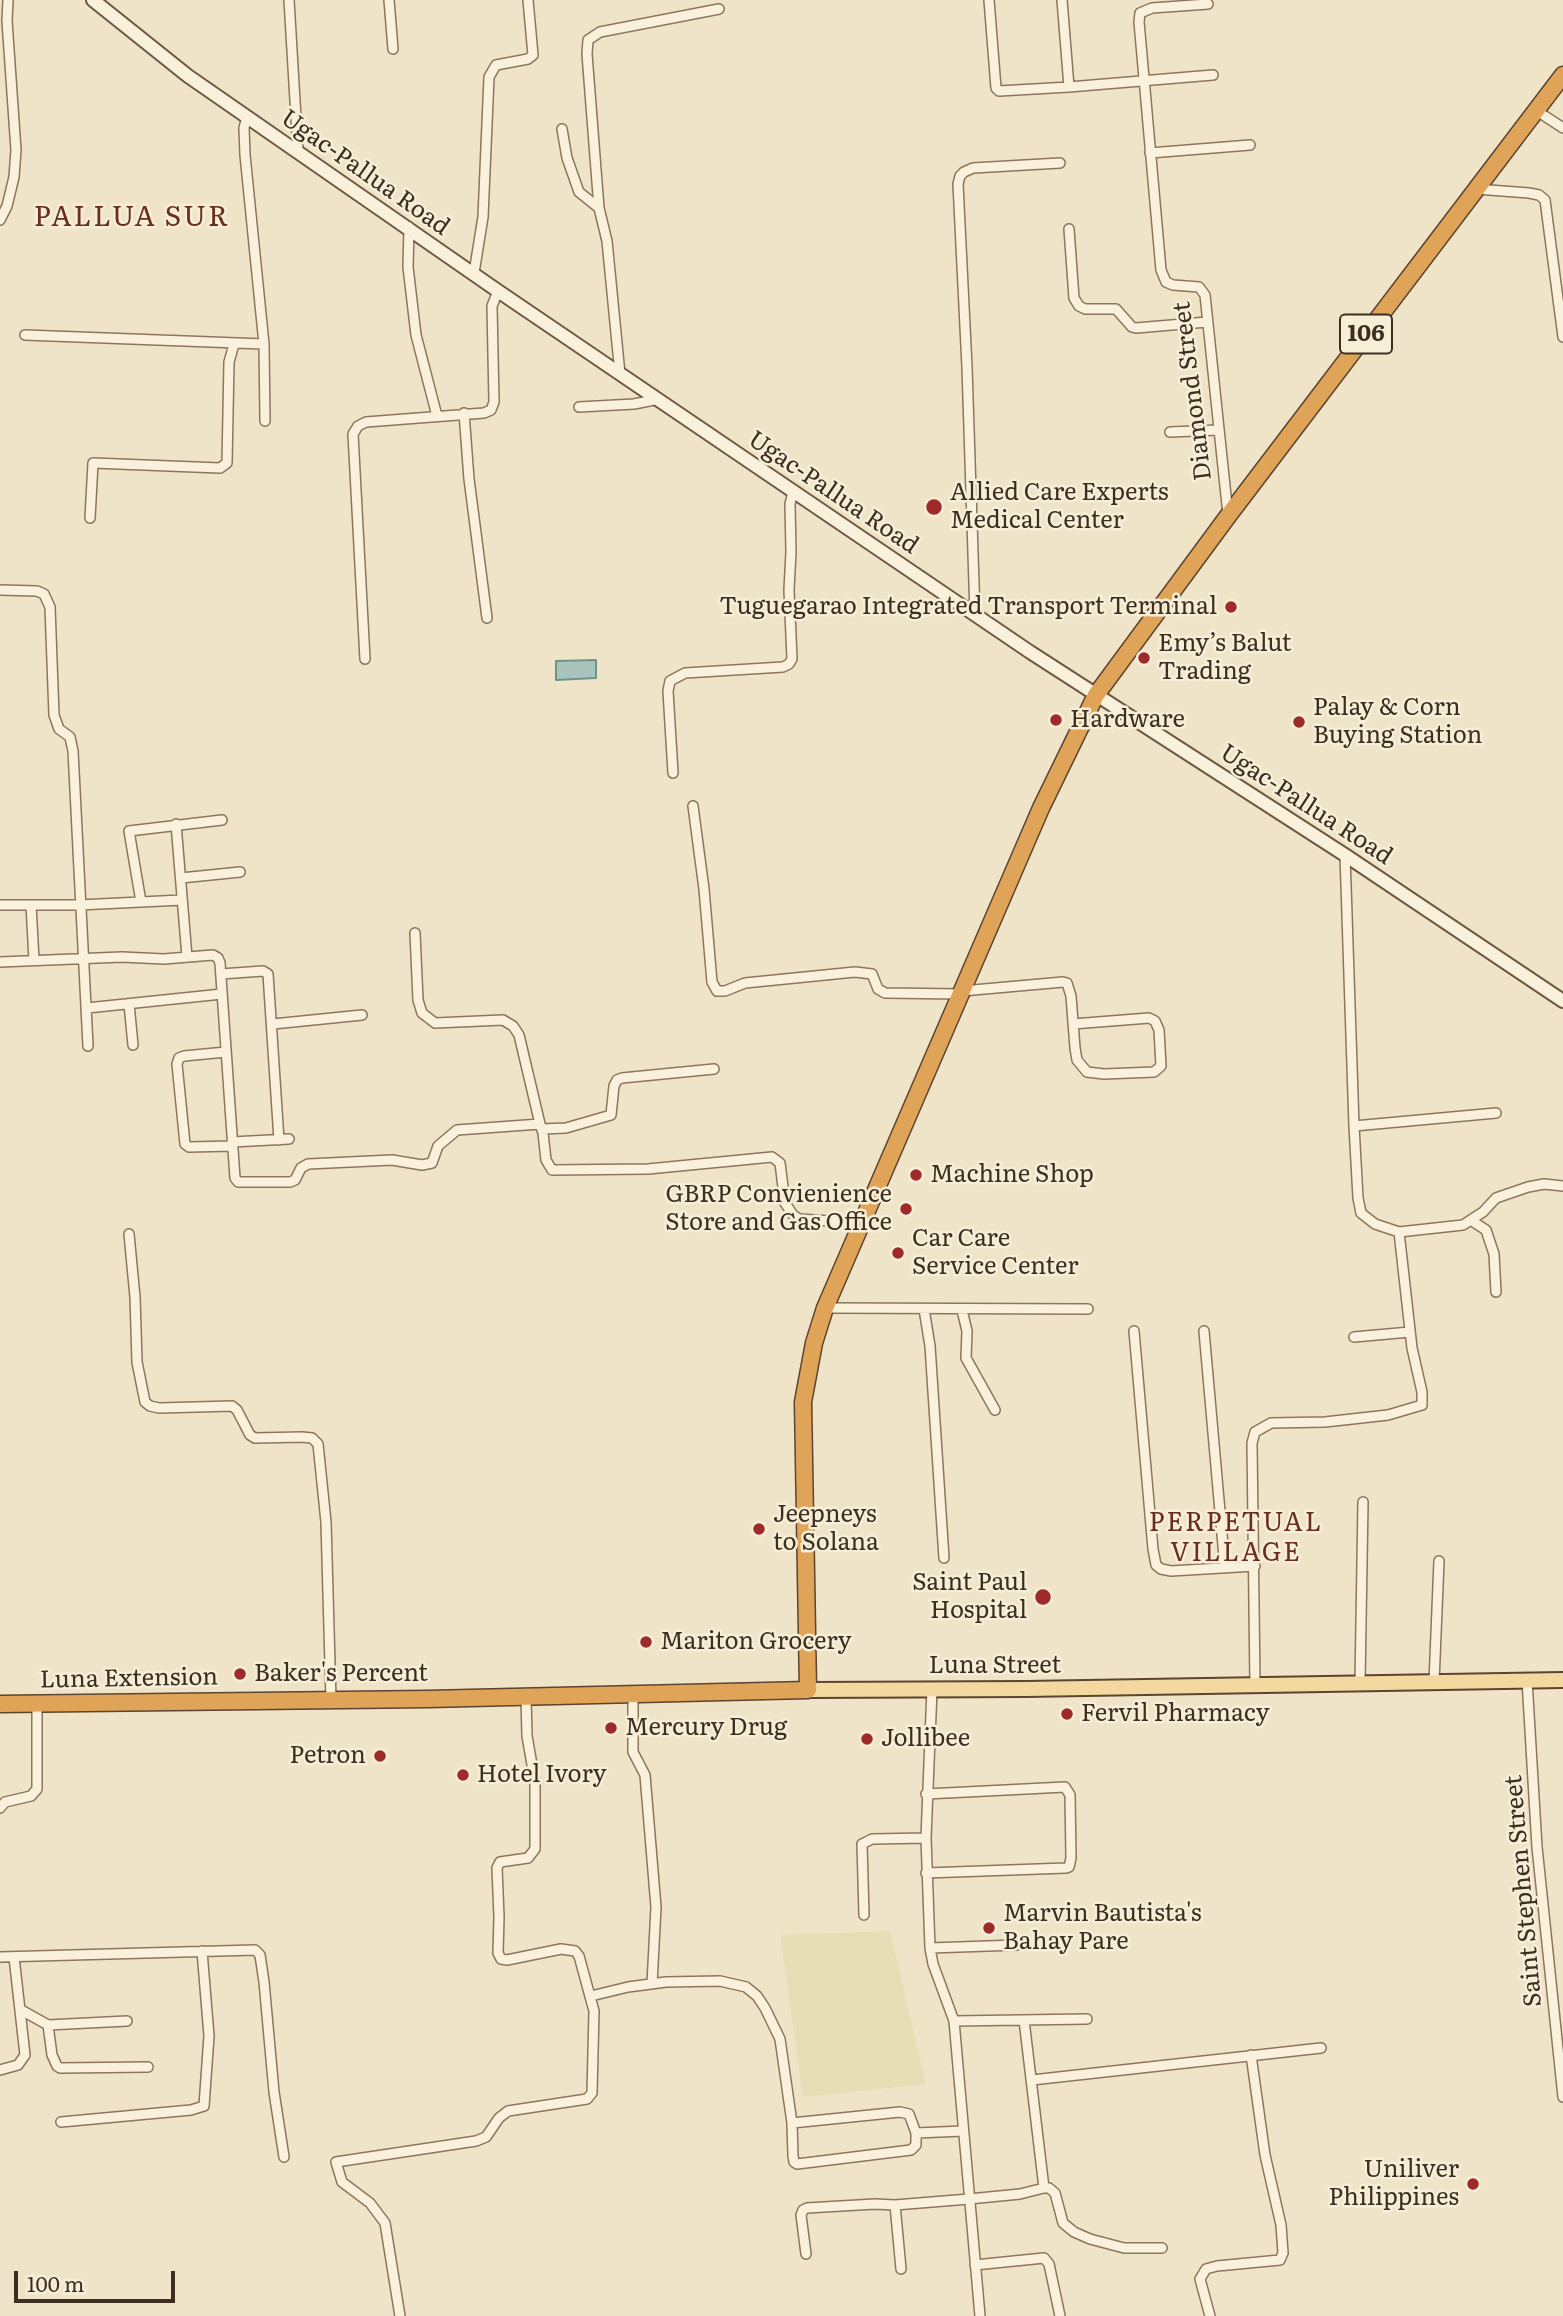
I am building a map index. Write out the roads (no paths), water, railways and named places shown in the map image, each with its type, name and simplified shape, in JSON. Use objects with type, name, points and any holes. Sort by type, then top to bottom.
[{"type":"highway","name":"106","points":[[808,1690],[803,1402],[808,1365],[825,1308],[1041,808],[1096,695],[1228,516],[1563,75]]},
{"type":"highway","name":"Luna Street","points":[[428,1699],[808,1690]]},
{"type":"highway","name":"Luna Extension","points":[[0,1704],[428,1699]]},
{"type":"main road","name":"Luna Street","points":[[808,1690],[1563,1680]]},
{"type":"street","points":[[0,220],[7,206],[14,177],[16,150],[3,21],[8,0]]},
{"type":"street","name":"Ugac-Pallua Road","points":[[93,0],[188,75],[247,117],[793,492],[1096,695],[1345,855],[1563,1001]]},
{"type":"street","points":[[289,0],[298,151]]},
{"type":"street","points":[[389,0],[393,49]]},
{"type":"street","points":[[474,273],[483,216],[489,77],[496,65],[528,59],[533,55],[528,0]]},
{"type":"street","points":[[989,0],[996,88],[1002,92],[1213,75]]},
{"type":"street","points":[[1062,0],[1069,87]]},
{"type":"street","name":"Diamond Street","points":[[1208,4],[1152,8],[1140,13],[1143,82],[1163,276],[1166,282],[1173,285],[1199,287],[1203,290],[1228,516]]},
{"type":"street","points":[[620,374],[607,241],[599,208],[588,40],[600,32],[719,9]]},
{"type":"street","points":[[1536,111],[1563,128]]},
{"type":"street","points":[[247,117],[244,128],[245,155],[264,344],[265,421]]},
{"type":"street","points":[[562,129],[567,158],[579,192],[599,208]]},
{"type":"street","points":[[1150,153],[1250,145]]},
{"type":"street","points":[[975,615],[958,184],[960,176],[973,168],[1060,163]]},
{"type":"street","points":[[1476,189],[1529,193],[1545,200],[1563,337]]},
{"type":"street","points":[[409,227],[408,267],[416,335],[437,416]]},
{"type":"street","points":[[1069,229],[1073,298],[1079,306],[1085,309],[1116,309],[1136,328],[1207,322]]},
{"type":"street","points":[[365,659],[353,434],[358,426],[366,422],[485,413],[493,407],[492,306],[498,291]]},
{"type":"street","points":[[25,335],[264,344]]},
{"type":"street","points":[[90,518],[93,463],[220,468],[227,463],[229,371],[234,344]]},
{"type":"street","points":[[579,407],[634,404],[659,399]]},
{"type":"street","points":[[464,413],[468,468],[487,618]]},
{"type":"street","points":[[1170,432],[1218,429]]},
{"type":"street","points":[[673,773],[668,691],[670,681],[685,673],[783,667],[792,659],[789,590],[792,552],[790,504],[793,492]]},
{"type":"street","points":[[0,590],[37,591],[44,594],[48,600],[54,715],[59,729],[70,737],[73,751],[88,1046]]},
{"type":"street","points":[[693,806],[712,982],[718,990],[725,991],[745,983],[855,972],[872,974],[878,989],[885,993],[961,992],[1063,982],[1070,988],[1073,1024],[1077,1060],[1087,1072],[1154,1072],[1161,1066],[1159,1030],[1155,1020],[1149,1018],[1073,1024]]},
{"type":"street","points":[[141,902],[129,831],[222,820]]},
{"type":"street","points":[[176,824],[187,957]]},
{"type":"street","points":[[1345,855],[1354,1126],[1361,1213],[1375,1224],[1399,1233],[1464,1225],[1472,1221],[1496,1198],[1536,1185],[1563,1186]]},
{"type":"street","points":[[181,878],[240,872]]},
{"type":"street","points":[[0,905],[79,905],[182,900]]},
{"type":"street","points":[[32,905],[34,960]]},
{"type":"street","points":[[415,933],[418,1000],[422,1013],[435,1023],[503,1020],[513,1026],[519,1035],[548,1166],[556,1171],[648,1169],[772,1157],[780,1163],[785,1203],[793,1215],[799,1219],[862,1223]]},
{"type":"street","points":[[0,962],[122,957],[164,959],[213,955],[220,963],[232,1144],[235,1178],[238,1182],[290,1182],[295,1180],[301,1168],[308,1164],[392,1160],[422,1165],[432,1163],[438,1146],[457,1130],[566,1128],[611,1115],[614,1086],[617,1080],[622,1078],[715,1069]]},
{"type":"street","points":[[221,974],[263,971],[268,974],[284,1140],[189,1147],[185,1144],[177,1063],[184,1056],[226,1052]]},
{"type":"street","points":[[87,1008],[222,994]]},
{"type":"street","points":[[129,1004],[133,1045]]},
{"type":"street","points":[[273,1024],[362,1015]]},
{"type":"street","points":[[1354,1126],[1496,1113]]},
{"type":"street","points":[[1472,1221],[1486,1230],[1494,1254],[1496,1292]]},
{"type":"street","points":[[1255,1686],[1255,1566],[1251,1488],[1252,1443],[1255,1432],[1271,1423],[1325,1422],[1377,1416],[1422,1405],[1422,1392],[1410,1332],[1399,1233]]},
{"type":"street","points":[[129,1234],[137,1362],[145,1402],[159,1408],[232,1406],[237,1409],[250,1435],[255,1438],[302,1437],[312,1438],[318,1444],[326,1522],[331,1700]]},
{"type":"street","points":[[825,1308],[1088,1309]]},
{"type":"street","points":[[924,1309],[930,1346],[943,1558]]},
{"type":"street","points":[[962,1310],[967,1331],[966,1358],[996,1410]]},
{"type":"street","points":[[1134,1331],[1156,1565],[1171,1571],[1255,1566]]},
{"type":"street","points":[[1204,1331],[1225,1568]]},
{"type":"street","points":[[1354,1337],[1410,1332]]},
{"type":"street","points":[[1360,1683],[1363,1502]]},
{"type":"street","points":[[1434,1682],[1439,1562]]},
{"type":"street","name":"Saint Stephen Street","points":[[1527,1680],[1537,1847],[1563,2097]]},
{"type":"street","points":[[932,1689],[926,1794],[930,1948],[933,1964],[954,2021],[980,2316]]},
{"type":"street","points":[[633,1694],[634,1752],[645,1775],[656,1907],[652,1984]]},
{"type":"street","points":[[400,2316],[385,2223],[370,2203],[342,2182],[337,2162],[476,2141],[486,2137],[499,2118],[508,2111],[587,2099],[592,2093],[594,2011],[579,1956],[575,1951],[561,1949],[507,1960],[501,1959],[498,1953],[496,1868],[500,1862],[528,1858],[534,1853],[536,1843],[535,1783],[527,1736],[526,1698]]},
{"type":"street","points":[[0,1808],[5,1802],[31,1796],[37,1789],[37,1703]]},
{"type":"street","points":[[926,1794],[1065,1787],[1070,1795],[1071,1858],[1069,1867],[1066,1868],[926,1873]]},
{"type":"street","points":[[864,1915],[862,1844],[872,1839],[926,1838]]},
{"type":"street","points":[[930,1948],[1017,1945]]},
{"type":"street","points":[[0,1957],[255,1950],[260,1955],[274,2092],[284,2157]]},
{"type":"street","points":[[61,2122],[191,2110],[204,2106],[209,2036],[202,1951]]},
{"type":"street","points":[[0,2070],[18,2065],[25,2055],[14,1957]]},
{"type":"street","points":[[591,1996],[680,1981],[735,1983],[747,1987],[757,1996],[775,2023],[780,2039],[792,2123],[794,2162],[797,2164],[911,2150],[916,2146],[916,2133],[909,2114],[900,2112],[792,2123]]},
{"type":"street","points":[[20,2011],[48,2025],[127,2021]]},
{"type":"street","points":[[954,2021],[1087,2019]]},
{"type":"street","points":[[1024,2020],[1044,2188]]},
{"type":"street","points":[[48,2025],[52,2055],[57,2066],[61,2068],[148,2067]]},
{"type":"street","points":[[1032,2080],[1321,2048]]},
{"type":"street","points":[[1210,2316],[1200,2279],[1206,2269],[1280,2260],[1283,2253],[1281,2225],[1265,2155],[1251,2055]]},
{"type":"street","points":[[916,2133],[963,2130]]},
{"type":"street","points":[[806,2254],[801,2215],[803,2210],[969,2199],[1020,2194],[1044,2188],[1053,2190],[1063,2223],[1074,2232],[1124,2248],[1162,2248]]},
{"type":"street","points":[[895,2205],[901,2269]]},
{"type":"street","points":[[975,2266],[1044,2258],[1049,2264],[1059,2316]]},
{"type":"water","points":[[596,660],[596,678],[556,680],[556,661]]},
{"type":"place","name":"Allied Care Experts Medical Center","points":[[934,507]]},
{"type":"place","name":"Tuguegarao Integrated Transport Terminal","points":[[1231,607]]},
{"type":"place","name":"Emy’s Balut Trading","points":[[1144,658]]},
{"type":"place","name":"Hardware","points":[[1056,720]]},
{"type":"place","name":"Palay & Corn Buying Station","points":[[1299,722]]},
{"type":"place","name":"Machine Shop","points":[[916,1175]]},
{"type":"place","name":"GBRP Convienience Store and Gas Office","points":[[906,1209]]},
{"type":"place","name":"Car Care Service Center","points":[[898,1253]]},
{"type":"place","name":"Jeepneys to Solana","points":[[759,1529]]},
{"type":"place","name":"Saint Paul Hospital","points":[[1043,1597]]},
{"type":"place","name":"Mariton Grocery","points":[[646,1642]]},
{"type":"place","name":"Baker's Percent","points":[[240,1674]]},
{"type":"place","name":"Fervil Pharmacy","points":[[1067,1714]]},
{"type":"place","name":"Mercury Drug","points":[[611,1728]]},
{"type":"place","name":"Jollibee","points":[[867,1739]]},
{"type":"place","name":"Petron","points":[[380,1756]]},
{"type":"place","name":"Hotel Ivory","points":[[463,1775]]},
{"type":"place","name":"Marvin Bautista's Bahay Pare","points":[[989,1928]]},
{"type":"place","name":"Uniliver Philippines","points":[[1473,2184]]},
{"type":"district","name":"PALLUA SUR","points":[[132,218]]},
{"type":"district","name":"PERPETUAL VILLAGE","points":[[1236,1538]]}]
